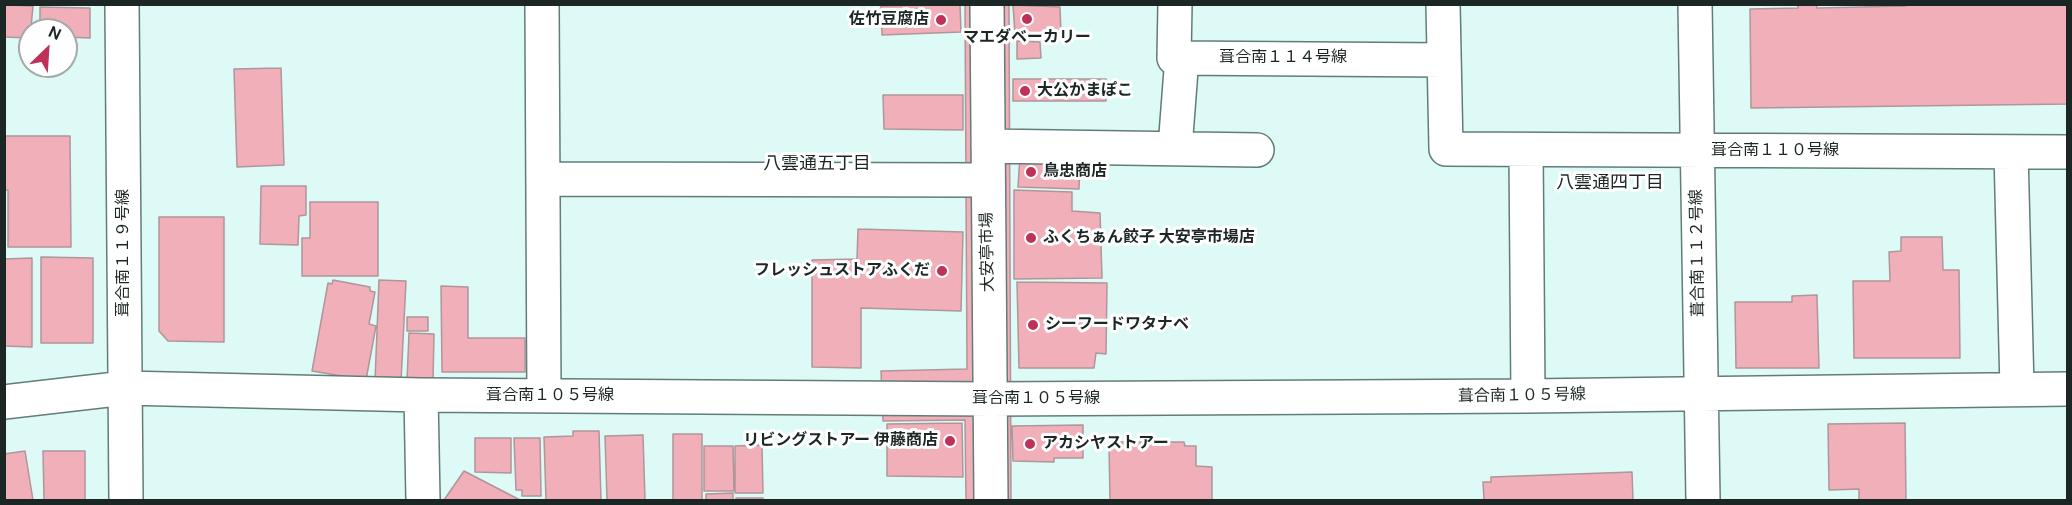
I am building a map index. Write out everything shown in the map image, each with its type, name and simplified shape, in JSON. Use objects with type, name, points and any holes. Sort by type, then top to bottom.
[{"type":"street","name":"葺合南１１９号線","points":[[122,4],[126,501]]},
{"type":"street","points":[[542,4],[544,396]]},
{"type":"street","name":"大安亭市場","points":[[987,4],[991,501]]},
{"type":"street","points":[[1175,4],[1174,57],[1182,57],[1175,148]]},
{"type":"street","name":"葺合南１１０号線","points":[[1443,4],[1446,149],[2067,152]]},
{"type":"street","name":"葺合南１１２号線","points":[[1695,4],[1703,501]]},
{"type":"street","name":"葺合南１１４号線","points":[[1182,57],[1444,60]]},
{"type":"street","points":[[988,146],[1257,150]]},
{"type":"street","points":[[1526,150],[1528,396]]},
{"type":"street","points":[[2011,152],[2017,389]]},
{"type":"street","points":[[543,179],[987,180]]},
{"type":"street","name":"葺合南１０５号線","points":[[4,402],[125,388],[421,395],[990,399],[1528,396],[2067,389]]},
{"type":"street","points":[[421,395],[423,501]]},
{"type":"building","points":[[960,4],[961,32],[882,35],[881,6]]},
{"type":"building","points":[[965,4],[1009,4],[1011,500],[966,500],[965,420],[883,421],[881,371],[967,369]]},
{"type":"building","points":[[1798,4],[1816,4],[1817,8],[1906,6],[1906,4],[2068,4],[2068,104],[1751,108],[1750,9],[1798,8]]},
{"type":"building","points":[[4,5],[33,6],[32,18],[18,18],[18,38],[4,37]]},
{"type":"building","points":[[1013,5],[1060,7],[1061,34],[1015,34]]},
{"type":"building","points":[[40,7],[90,8],[90,38],[78,38],[78,18],[40,18]]},
{"type":"building","points":[[1017,41],[1040,42],[1041,58],[1017,59]]},
{"type":"building","points":[[281,68],[284,165],[237,167],[234,69]]},
{"type":"building","points":[[1013,79],[1106,79],[1106,101],[1013,101]]},
{"type":"building","points":[[883,95],[963,95],[963,130],[884,129]]},
{"type":"building","points":[[4,136],[70,136],[71,247],[8,247],[8,190],[4,190]]},
{"type":"building","points":[[1020,155],[1080,157],[1079,189],[1018,187]]},
{"type":"building","points":[[261,186],[306,186],[306,215],[299,216],[298,245],[260,244]]},
{"type":"building","points":[[1014,190],[1072,192],[1072,211],[1100,213],[1102,278],[1014,279]]},
{"type":"building","points":[[310,202],[378,202],[378,276],[302,276],[302,238],[310,238]]},
{"type":"building","points":[[159,217],[224,217],[224,342],[168,341],[159,331]]},
{"type":"building","points":[[858,229],[963,232],[961,311],[861,308],[861,368],[812,367],[812,260],[857,259]]},
{"type":"building","points":[[1901,237],[1942,237],[1943,270],[1959,270],[1960,358],[1854,358],[1853,281],[1890,281],[1889,252],[1901,251]]},
{"type":"building","points":[[41,257],[93,258],[93,343],[41,343]]},
{"type":"building","points":[[32,258],[32,347],[4,346],[4,259]]},
{"type":"building","points":[[333,280],[370,287],[370,291],[375,292],[369,324],[376,326],[366,380],[312,371],[328,283],[332,284]]},
{"type":"building","points":[[379,280],[406,281],[401,382],[375,381]]},
{"type":"building","points":[[1017,282],[1107,283],[1106,354],[1096,353],[1094,368],[1019,368]]},
{"type":"building","points":[[441,286],[468,287],[468,338],[525,338],[525,372],[442,372]]},
{"type":"building","points":[[1817,295],[1819,368],[1736,368],[1735,302],[1792,302],[1792,296]]},
{"type":"building","points":[[407,317],[428,317],[428,331],[407,331]]},
{"type":"building","points":[[409,333],[434,334],[433,382],[407,381]]},
{"type":"building","points":[[962,423],[963,477],[887,476],[887,424]]},
{"type":"building","points":[[1905,423],[1906,500],[1859,500],[1859,489],[1829,490],[1828,424]]},
{"type":"building","points":[[1083,425],[1083,458],[1054,458],[1054,462],[1013,461],[1012,426]]},
{"type":"building","points":[[573,431],[599,431],[601,500],[546,500],[544,437],[573,436]]},
{"type":"building","points":[[673,434],[702,434],[702,500],[673,500]]},
{"type":"building","points":[[643,435],[645,500],[607,500],[605,436]]},
{"type":"building","points":[[475,438],[511,438],[511,473],[475,472]]},
{"type":"building","points":[[514,438],[540,438],[541,496],[522,496],[522,490],[516,490]]},
{"type":"building","points":[[1118,442],[1184,442],[1185,446],[1196,446],[1196,466],[1212,467],[1212,500],[1110,500],[1109,446],[1119,446]]},
{"type":"building","points":[[762,445],[763,493],[735,493],[735,446]]},
{"type":"building","points":[[704,446],[733,446],[734,491],[704,491]]},
{"type":"building","points":[[25,451],[33,500],[4,500],[4,454]]},
{"type":"building","points":[[43,451],[85,451],[85,500],[44,500]]},
{"type":"building","points":[[464,471],[520,500],[444,500]]},
{"type":"building","points":[[1632,472],[1633,500],[1484,500],[1483,482],[1491,482],[1491,477]]},
{"type":"building","points":[[733,493],[733,500],[706,500],[706,494]]},
{"type":"building","points":[[736,498],[763,498],[763,500],[736,500]]},
{"type":"place","name":"マエダベーカリー","points":[[1027,19]]},
{"type":"place","name":"佐竹豆腐店","points":[[941,20]]},
{"type":"place","name":"大公かまぽこ","points":[[1025,91]]},
{"type":"place","name":"鳥忠商店","points":[[1031,172]]},
{"type":"place","name":"ふくちぁん餃子 大安亭市場店","points":[[1031,238]]},
{"type":"place","name":"フレッシュストアふくだ","points":[[942,271]]},
{"type":"place","name":"シーフードワタナベ","points":[[1033,325]]},
{"type":"place","name":"リビングストアー 伊藤商店","points":[[950,441]]},
{"type":"place","name":"アカシヤストアー","points":[[1030,444]]},
{"type":"district","name":"八雲通五丁目","points":[[817,164]]},
{"type":"district","name":"八雲通四丁目","points":[[1610,183]]}]
